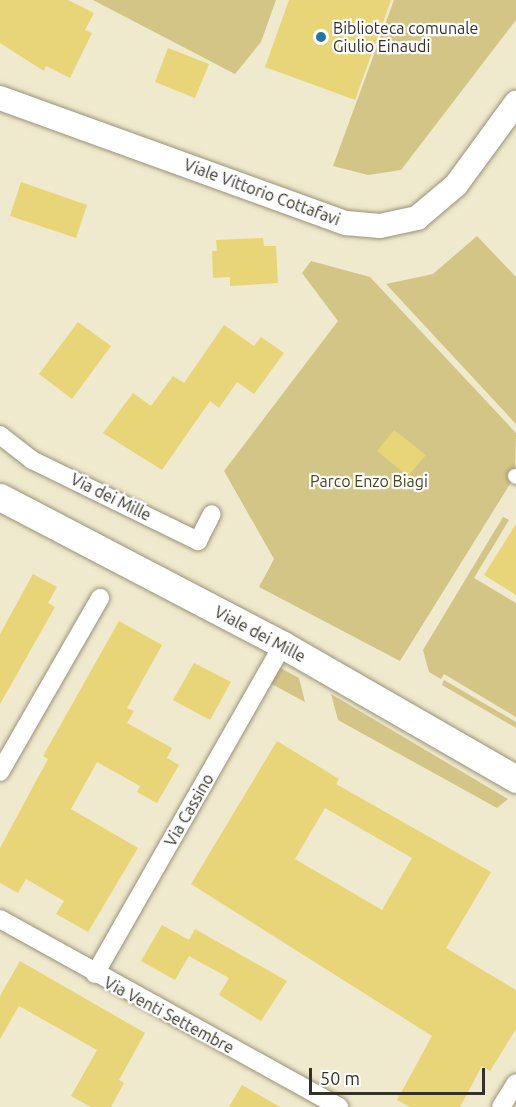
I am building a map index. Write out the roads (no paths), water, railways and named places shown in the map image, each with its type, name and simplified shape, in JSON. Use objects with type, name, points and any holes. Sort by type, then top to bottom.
[{"type":"main road","name":"Viale dei Mille","points":[[0,497],[283,645],[516,779]]},
{"type":"street","name":"Viale Vittorio Cottafavi","points":[[0,98],[346,223],[380,226],[417,218],[456,185],[516,102]]},
{"type":"street","name":"Via dei Mille","points":[[0,435],[32,460],[198,541],[212,514]]},
{"type":"street","points":[[0,772],[100,598]]},
{"type":"street","name":"Via Cassino","points":[[95,974],[283,645]]},
{"type":"street","name":"Via Venti Settembre","points":[[0,919],[95,974],[339,1107]]},
{"type":"street","points":[[501,1107],[516,1083]]},
{"type":"place","name":"Biblioteca comunale Giulio Einaudi","points":[[321,37]]},
{"type":"park label","name":"Parco Enzo Biagi","points":[[369,481]]}]
